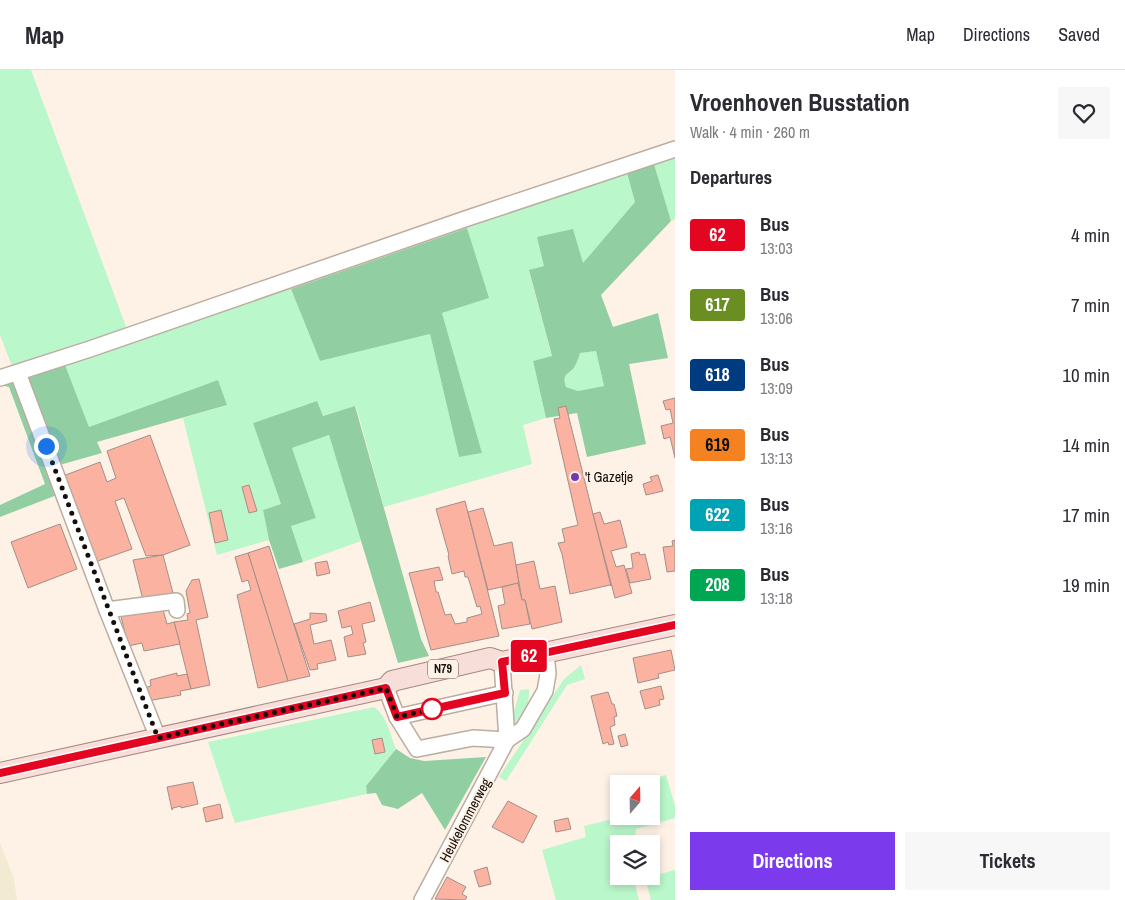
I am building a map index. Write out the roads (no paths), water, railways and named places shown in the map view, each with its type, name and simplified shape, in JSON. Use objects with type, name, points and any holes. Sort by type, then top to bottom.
[{"type":"main road","name":"N79","points":[[0,773],[386,688],[395,692],[495,670],[502,662],[675,625]]},
{"type":"street","points":[[0,378],[675,149]]},
{"type":"street","points":[[18,373],[158,738]]},
{"type":"street","points":[[108,610],[176,600],[177,610]]},
{"type":"street","name":"Heukelommerweg","points":[[422,900],[507,740],[523,729],[545,691],[548,674],[546,653]]},
{"type":"street","points":[[386,688],[397,717],[416,749],[473,738],[507,740],[502,662]]},
{"type":"street","points":[[397,717],[505,693]]},
{"type":"place","name":"'t Gazetje","points":[[575,477]]}]
